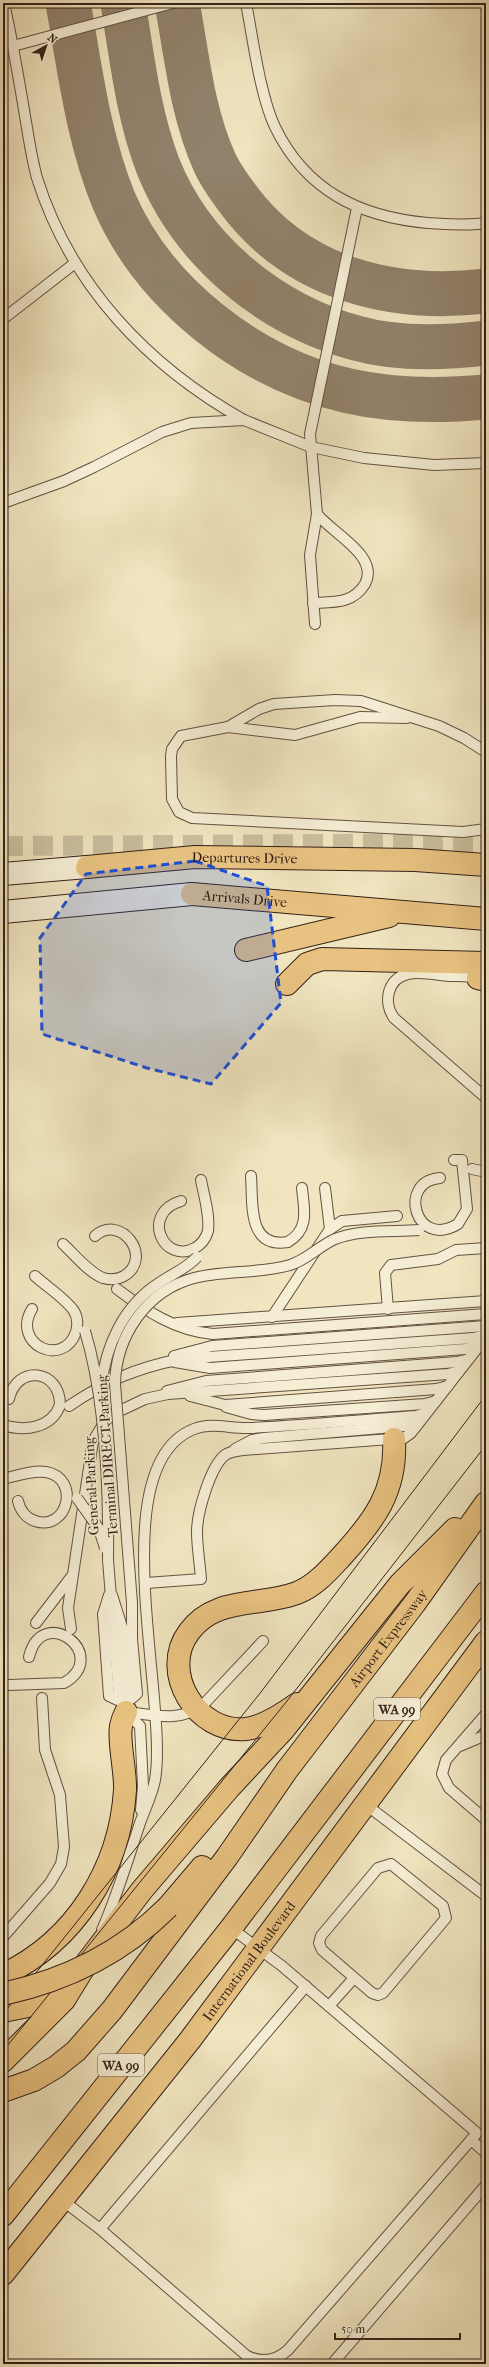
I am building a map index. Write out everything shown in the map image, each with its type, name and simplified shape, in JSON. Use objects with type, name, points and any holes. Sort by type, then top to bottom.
[{"type":"main road","name":"Departures Drive","points":[[3,874],[195,858],[415,860],[486,864]]},
{"type":"main road","name":"Arrivals Drive","points":[[3,912],[192,894],[486,919]]},
{"type":"main road","points":[[246,950],[410,912]]},
{"type":"main road","points":[[287,984],[307,964],[322,959],[484,976]]},
{"type":"main road","points":[[321,1686],[288,1711],[255,1728],[245,1729],[222,1726],[196,1709],[187,1698],[178,1674],[180,1653],[188,1634],[196,1623],[217,1609],[298,1592],[309,1587],[330,1569],[364,1531],[382,1502],[390,1485],[393,1469],[394,1439]]},
{"type":"main road","points":[[3,2061],[52,2013],[74,1985],[88,1961],[142,1890],[321,1686],[400,1584],[486,1497]]},
{"type":"main road","name":"Airport Expressway","points":[[287,1770],[415,1603],[486,1504]]},
{"type":"main road","name":"WA 99","points":[[3,2215],[231,1928],[484,1597]]},
{"type":"main road","name":"International Boulevard","points":[[3,2274],[190,2040],[364,1804],[486,1642]]},
{"type":"main road","points":[[3,1975],[31,1960],[65,1932],[92,1895],[108,1861],[118,1832],[125,1790],[121,1727],[130,1714]]},
{"type":"main road","points":[[3,1994],[54,1981],[99,1960],[141,1932],[168,1907],[216,1849],[287,1770]]},
{"type":"main road","points":[[3,2091],[34,2080],[56,2067],[76,2051],[93,2033],[227,1857],[287,1770]]},
{"type":"main road","points":[[3,2011],[19,2009],[53,1998],[74,1985]]},
{"type":"lane","points":[[4,3],[37,178],[62,237],[75,263],[99,298],[148,351],[176,377],[208,400],[244,420],[311,447],[395,462],[434,465],[486,463]]},
{"type":"lane","points":[[13,46],[173,3]]},
{"type":"lane","points":[[246,3],[267,103],[274,126],[285,146],[301,166],[318,183],[357,208],[378,215],[409,221],[444,224],[486,223]]},
{"type":"lane","points":[[315,624],[310,555],[317,514],[310,434],[357,208]]},
{"type":"lane","points":[[3,319],[75,263]]},
{"type":"lane","points":[[3,503],[94,467],[176,426],[191,423],[244,420]]},
{"type":"lane","points":[[313,603],[350,599],[359,592],[368,575],[366,563],[359,552],[324,523],[317,514]]},
{"type":"lane","points":[[228,727],[267,706],[335,700],[361,701],[434,724],[464,738],[486,752]]},
{"type":"lane","points":[[434,724],[407,718],[360,717],[295,735],[228,727],[181,736],[172,749],[170,756],[172,799],[174,806],[185,816],[192,818],[463,832],[485,829]]},
{"type":"lane","points":[[484,976],[408,974],[398,978],[389,989],[388,1008],[394,1018],[486,1098]]},
{"type":"lane","points":[[440,1178],[427,1182],[421,1187],[415,1203],[415,1211],[424,1225],[441,1231],[458,1224],[467,1209],[462,1160],[454,1160]]},
{"type":"lane","points":[[472,1169],[486,1172]]},
{"type":"lane","points":[[251,1176],[255,1224],[260,1235],[271,1242],[288,1242],[301,1231],[305,1214],[302,1188]]},
{"type":"lane","points":[[181,1201],[173,1203],[161,1214],[158,1230],[166,1245],[173,1249],[190,1250],[204,1240],[207,1233],[208,1224],[201,1180]]},
{"type":"lane","points":[[325,1188],[330,1229]]},
{"type":"lane","points":[[272,1317],[330,1229],[342,1221],[397,1216]]},
{"type":"lane","points":[[63,1244],[103,1278],[112,1280],[127,1274],[133,1267],[136,1255],[133,1242],[128,1236],[113,1230],[105,1230],[94,1236]]},
{"type":"lane","name":"Terminal DIRECT Parking","points":[[130,1714],[137,1694],[132,1628],[132,1602],[115,1384],[117,1356],[127,1333],[137,1317],[160,1295],[193,1278],[291,1265],[342,1237],[419,1230]]},
{"type":"lane","points":[[388,1309],[385,1273],[391,1265],[438,1260],[456,1250],[486,1248]]},
{"type":"lane","points":[[100,1410],[104,1363],[112,1340],[125,1315],[149,1290],[180,1271],[197,1257]]},
{"type":"lane","points":[[32,1308],[26,1326],[28,1333],[36,1344],[54,1350],[66,1346],[70,1342],[78,1324],[74,1311],[35,1276]]},
{"type":"lane","points":[[117,1289],[162,1318],[185,1329],[210,1339],[245,1344]]},
{"type":"lane","points":[[162,1318],[183,1324],[486,1302]]},
{"type":"lane","points":[[185,1329],[213,1334],[486,1314]]},
{"type":"lane","points":[[69,1406],[128,1372],[200,1348],[486,1326]]},
{"type":"lane","points":[[85,1331],[92,1358],[100,1410]]},
{"type":"lane","points":[[150,1365],[181,1359],[486,1336]]},
{"type":"lane","points":[[228,1453],[243,1450],[404,1438],[417,1425],[486,1336]]},
{"type":"lane","points":[[165,1362],[210,1368],[465,1349],[479,1346]]},
{"type":"lane","points":[[71,1629],[68,1608],[93,1441],[102,1426],[113,1414],[145,1399],[192,1383],[457,1362],[469,1359]]},
{"type":"lane","points":[[190,1366],[222,1375],[247,1378]]},
{"type":"lane","points":[[145,1399],[178,1394],[448,1374],[459,1371]]},
{"type":"lane","points":[[3,1425],[9,1427],[44,1425],[52,1421],[60,1405],[57,1388],[48,1379],[36,1375],[25,1377],[15,1384],[9,1399]]},
{"type":"lane","points":[[217,1404],[428,1390],[448,1386]]},
{"type":"lane","points":[[178,1394],[251,1414],[264,1415],[425,1404],[436,1401]]},
{"type":"lane","name":"General Parking","points":[[100,1410],[109,1508],[108,1560]]},
{"type":"lane","points":[[88,1961],[104,1927],[155,1780],[155,1715],[143,1549],[143,1529],[146,1505],[158,1468],[167,1451],[184,1434],[200,1427],[217,1426],[248,1428],[416,1416],[426,1413]]},
{"type":"lane","points":[[146,1584],[201,1579],[197,1532],[199,1519],[214,1471],[228,1453],[248,1442],[264,1438],[417,1425]]},
{"type":"lane","points":[[217,1426],[254,1437],[264,1438]]},
{"type":"lane","points":[[3,1479],[44,1472],[60,1479],[68,1494],[65,1510],[60,1516],[45,1522],[29,1519],[24,1514],[18,1501]]},
{"type":"lane","points":[[77,1498],[99,1529],[108,1560],[111,1586],[122,1627],[130,1714],[143,1786],[140,1824]]},
{"type":"lane","points":[[36,1623],[72,1575]]},
{"type":"lane","points":[[111,1586],[103,1614],[109,1696],[130,1714],[178,1717],[186,1715],[196,1709],[263,1641]]},
{"type":"lane","points":[[9,1685],[64,1683],[72,1679],[80,1663],[78,1646],[72,1639],[57,1633],[41,1637],[31,1649],[29,1657]]},
{"type":"lane","points":[[3,1937],[57,1874],[63,1856],[60,1796],[45,1750],[42,1698]]},
{"type":"lane","points":[[486,1714],[443,1766],[444,1782],[486,1820]]},
{"type":"lane","points":[[458,1746],[486,1735]]},
{"type":"lane","points":[[364,1804],[486,1896]]},
{"type":"lane","points":[[391,1864],[443,1906],[446,1918],[381,1995],[372,1993],[354,1978],[322,1950],[319,1939],[378,1868],[391,1864]]},
{"type":"lane","points":[[231,1928],[258,1947],[306,1986],[478,2136],[486,2153]]},
{"type":"lane","points":[[329,2006],[354,1978]]},
{"type":"lane","points":[[100,2230],[306,1986]]},
{"type":"lane","points":[[62,2200],[100,2230],[247,2356],[253,2359],[273,2362],[288,2350],[478,2136]]},
{"type":"lane","points":[[332,2364],[486,2185]]},
{"type":"highlighted area","points":[[195,861],[267,886],[281,1003],[211,1084],[147,1068],[42,1034],[40,938],[86,874]]},
{"type":"taxiway","points":[[68,3],[91,128],[105,177],[114,201],[132,235],[154,267],[180,296],[209,323],[242,346],[276,365],[312,380],[349,391],[383,397],[417,399],[486,397]]},
{"type":"taxiway","points":[[123,3],[145,126],[158,166],[173,197],[191,225],[213,251],[237,275],[264,295],[293,313],[324,327],[356,338],[388,345],[421,347],[486,343]]},
{"type":"taxiway","points":[[177,3],[195,103],[200,123],[216,166],[238,199],[262,226],[288,249],[318,266],[349,279],[382,288],[416,293],[486,291]]},
{"type":"tunnel","points":[[3,846],[486,843]]},
{"type":"tram line","points":[[3,2014],[261,1692],[486,1395]]},
{"type":"tram line","points":[[3,2051],[287,1701],[486,1445]]}]
